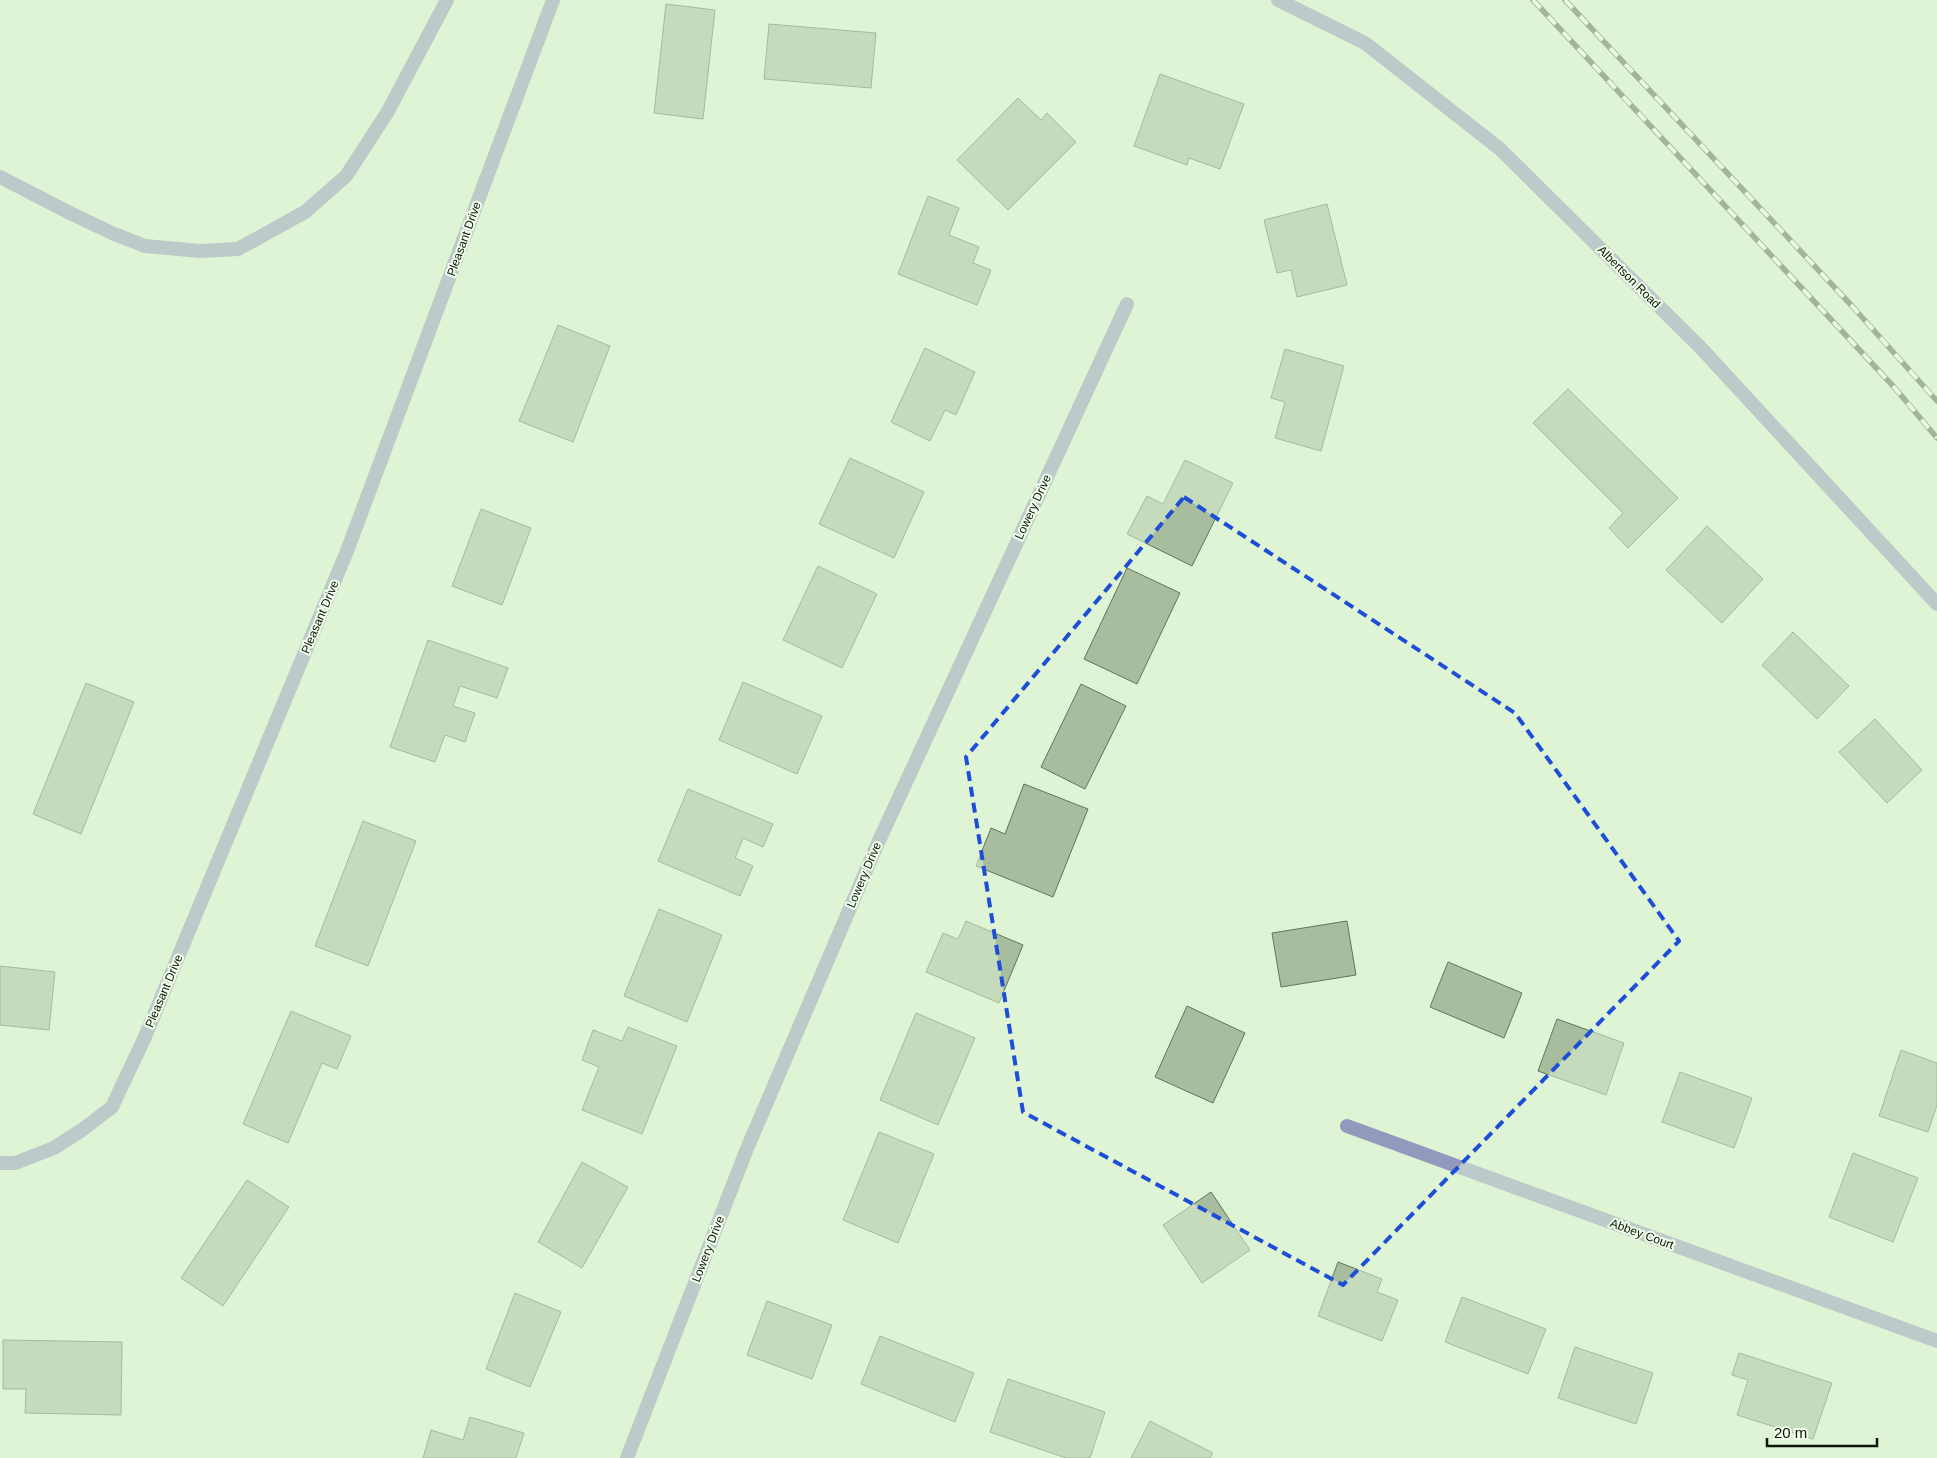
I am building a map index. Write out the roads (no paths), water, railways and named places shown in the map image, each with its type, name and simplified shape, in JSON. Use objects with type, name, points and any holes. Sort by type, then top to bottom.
[{"type":"street","points":[[0,177],[114,234],[145,246],[200,251],[238,249],[305,212],[346,176],[386,113],[448,0]]},
{"type":"street","name":"Pleasant Drive","points":[[0,1163],[15,1163],[54,1148],[112,1107],[144,1039],[347,552],[553,0]]},
{"type":"street","name":"Albertson Road","points":[[1278,0],[1365,43],[1500,149],[1700,347],[1937,604]]},
{"type":"street","name":"Lowery Drive","points":[[629,1457],[746,1151],[877,845],[1127,304]]},
{"type":"street","name":"Abbey Court","points":[[1347,1126],[1937,1341]]},
{"type":"railway","points":[[1533,0],[1894,387],[1937,438]]},
{"type":"railway","points":[[1565,0],[1852,306],[1937,401]]}]
